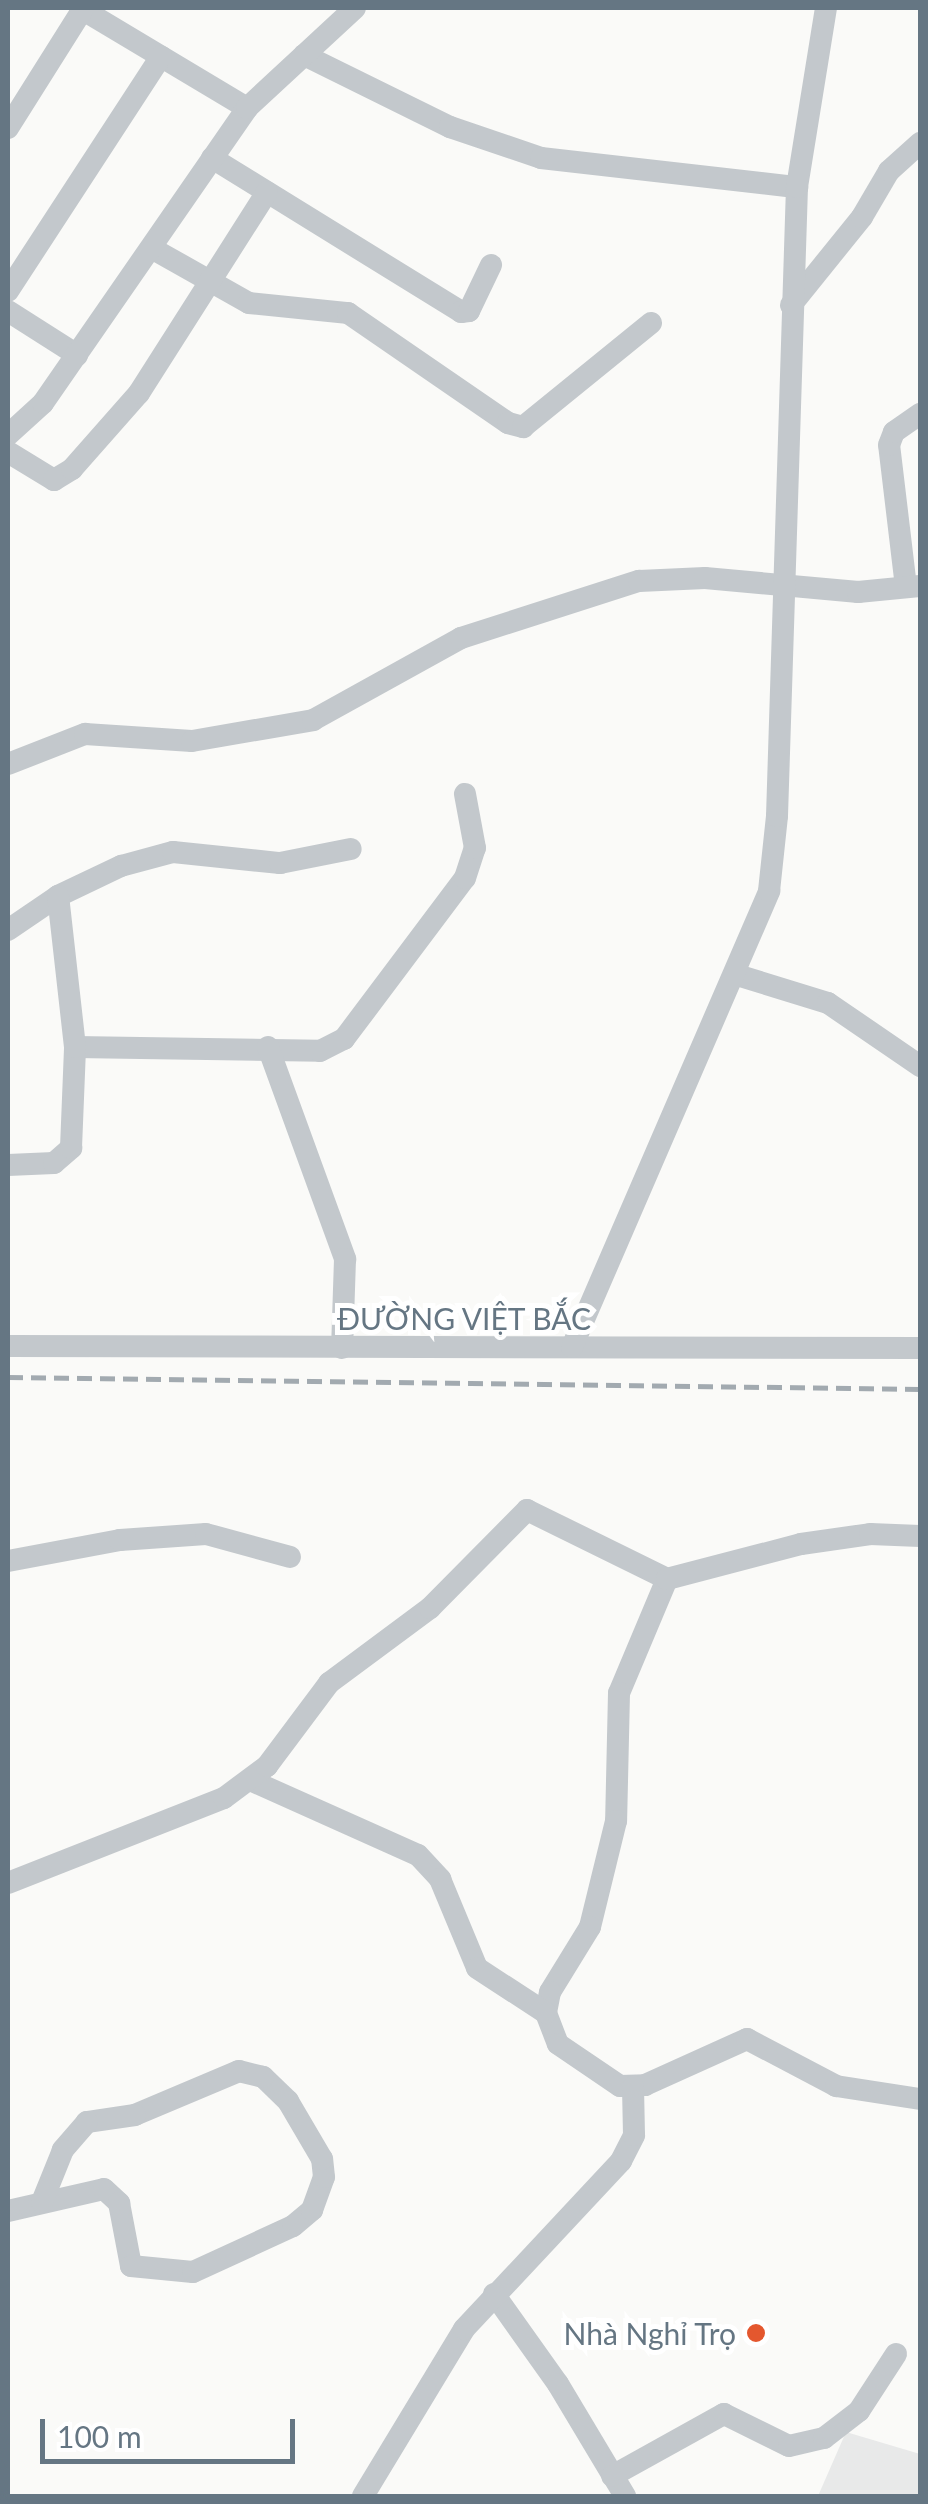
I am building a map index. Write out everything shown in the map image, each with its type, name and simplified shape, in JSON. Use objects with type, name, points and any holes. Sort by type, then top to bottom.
[{"type":"street","points":[[10,118],[82,8],[247,108]]},
{"type":"street","points":[[8,435],[43,403],[247,108],[355,8]]},
{"type":"street","points":[[572,1347],[769,891],[774,858],[798,187],[826,8]]},
{"type":"street","points":[[304,55],[450,127],[540,158],[798,187]]},
{"type":"street","points":[[8,291],[161,56]]},
{"type":"street","points":[[791,304],[862,217],[889,171],[920,143]]},
{"type":"street","points":[[212,158],[461,312],[469,312],[491,266]]},
{"type":"street","points":[[8,452],[60,480],[139,393],[267,192]]},
{"type":"street","points":[[153,249],[209,283],[266,307],[348,313],[508,423],[523,427],[651,323]]},
{"type":"street","points":[[8,310],[77,355]]},
{"type":"street","points":[[8,764],[84,734],[192,742],[314,720],[489,626],[640,581],[858,592],[913,586],[889,445],[894,432],[920,414]]},
{"type":"street","points":[[75,1047],[268,1047],[320,1051],[356,1028],[464,878],[475,848],[465,794]]},
{"type":"street","points":[[8,930],[58,896],[122,866],[173,852],[280,863],[350,849]]},
{"type":"street","points":[[8,1165],[54,1163],[70,1148],[75,1047],[58,896]]},
{"type":"street","points":[[736,974],[828,1003],[920,1066]]},
{"type":"street","points":[[268,1047],[346,1259],[342,1348]]},
{"type":"street","name":"ĐƯỜNG VIỆT BẮC","points":[[8,1346],[920,1348]]},
{"type":"street","points":[[8,1883],[187,1818],[250,1780],[330,1683],[430,1608],[527,1510],[667,1579],[801,1544],[870,1534],[920,1536]]},
{"type":"street","points":[[8,1561],[103,1542],[206,1534],[290,1557]]},
{"type":"street","points":[[667,1579],[619,1693],[616,1821],[598,1902],[550,1992],[546,2013],[558,2044],[577,2062],[632,2087],[747,2039],[836,2086],[920,2099]]},
{"type":"street","points":[[250,1780],[418,1855],[440,1879],[477,1968],[546,2013]]},
{"type":"street","points":[[8,2211],[104,2189],[119,2203],[131,2266],[194,2272],[293,2226],[312,2210],[324,2178],[322,2158],[288,2101],[263,2076],[239,2071],[211,2078],[135,2115],[87,2122],[63,2150],[42,2202]]},
{"type":"street","points":[[364,2496],[434,2387],[455,2340],[621,2160],[634,2134],[632,2087]]},
{"type":"street","points":[[494,2294],[625,2496]]},
{"type":"street","points":[[612,2476],[724,2414],[788,2446],[824,2438],[859,2410],[896,2354]]},
{"type":"shaded area","points":[[846,2432],[920,2454],[920,2496],[818,2496]]},
{"type":"railway","points":[[8,1377],[920,1389]]},
{"type":"place","name":"Nhà Nghỉ Trọ","points":[[756,2333]]}]
